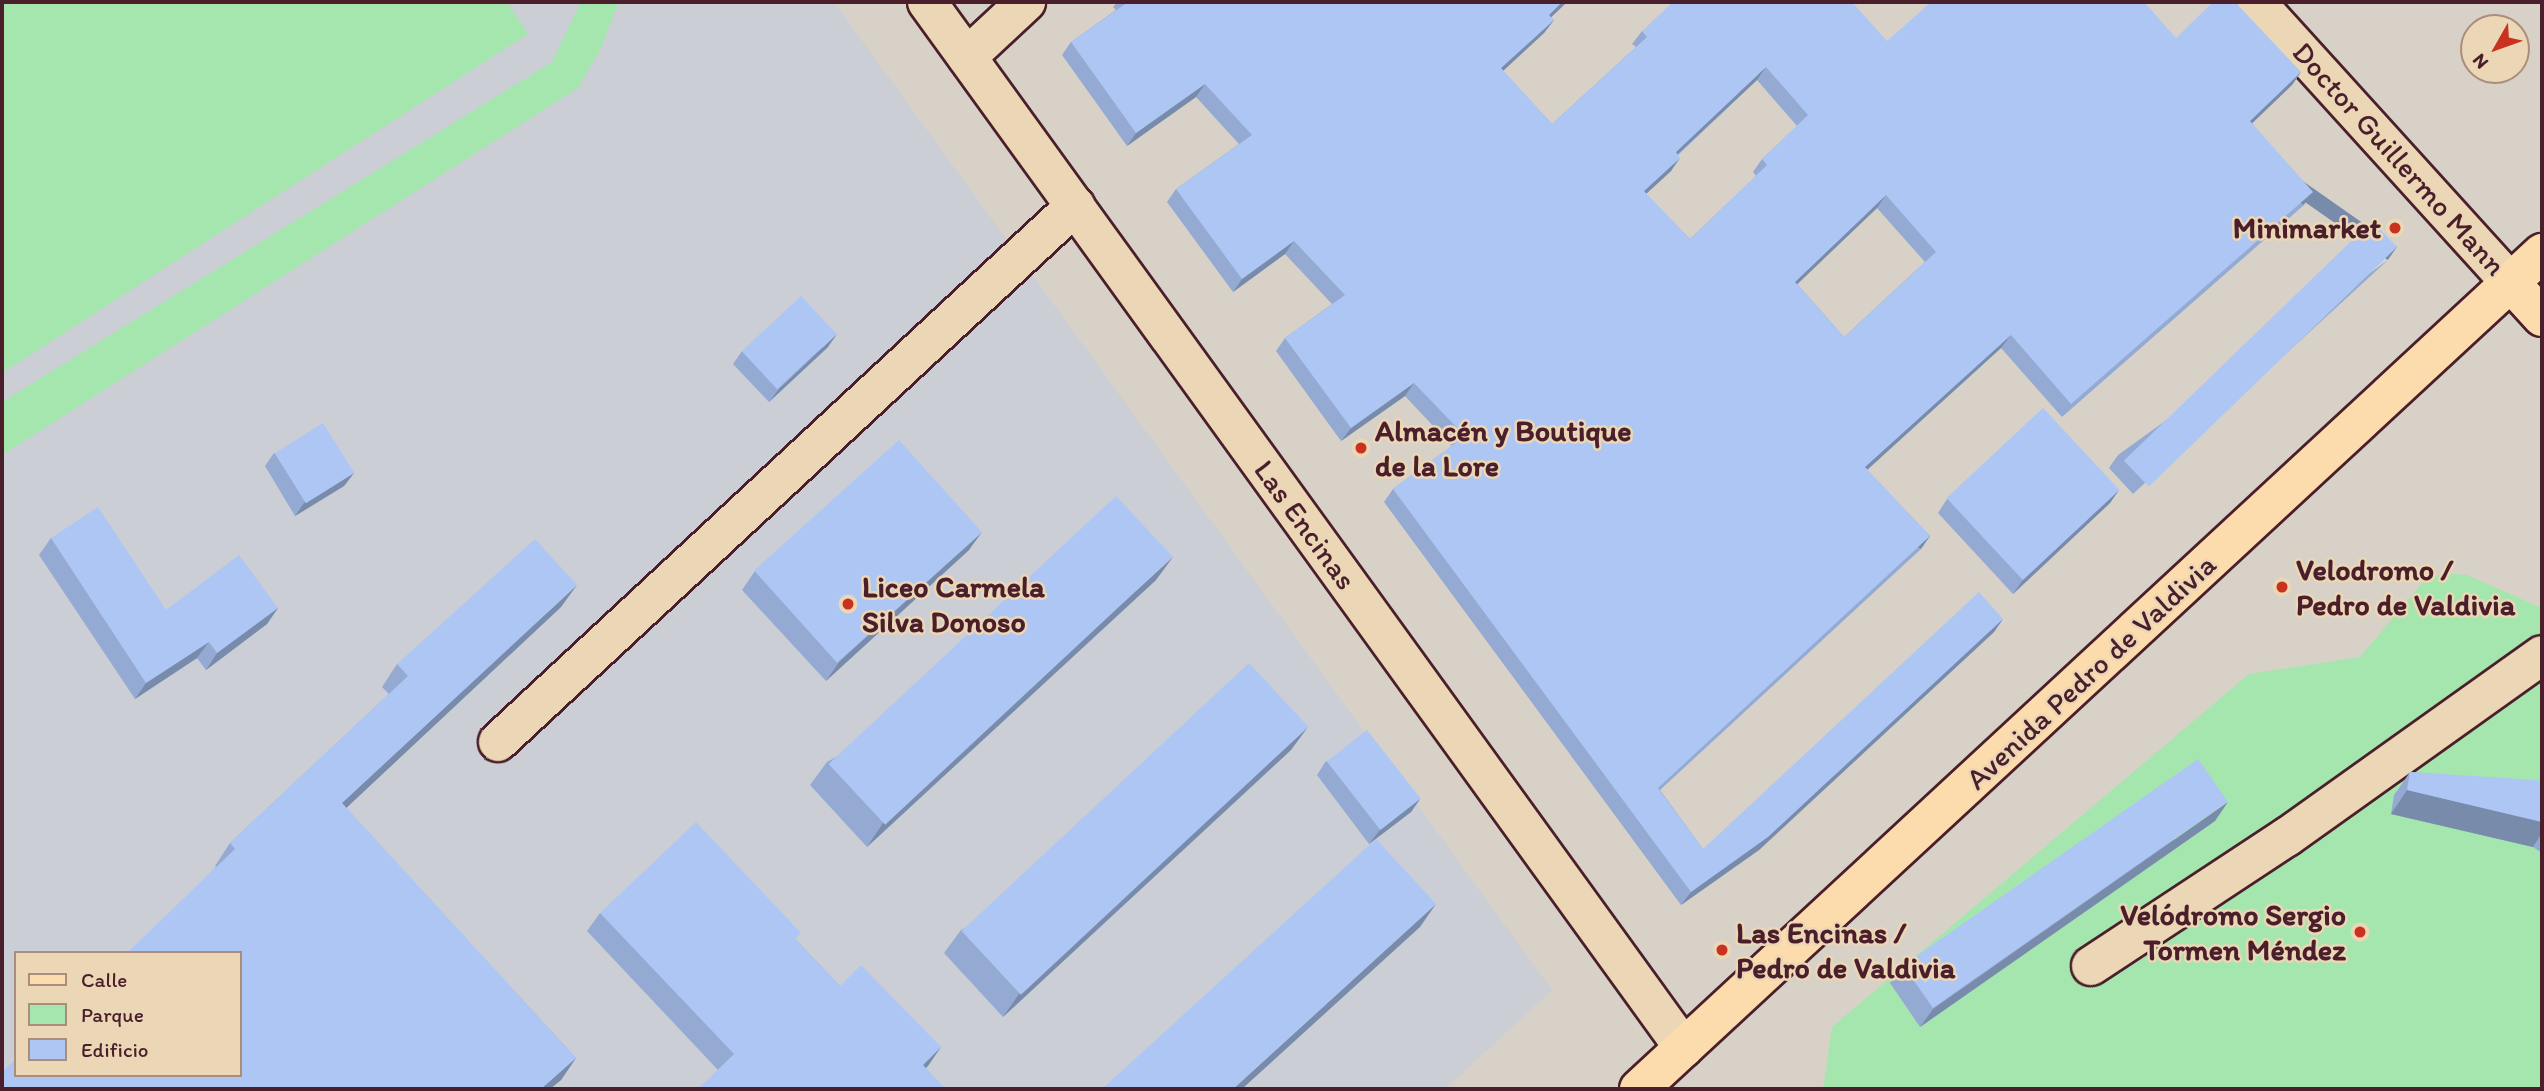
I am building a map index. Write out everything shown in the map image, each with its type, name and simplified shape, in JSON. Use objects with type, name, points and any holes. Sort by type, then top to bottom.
[{"type":"main road","name":"Avenida Pedro de Valdivia","points":[[1639,1089],[2542,253]]},
{"type":"main road","name":"Doctor Guillermo Mann","points":[[2511,282],[2542,317]]},
{"type":"street","name":"Las Encinas","points":[[927,2],[1684,1048]]},
{"type":"street","points":[[967,57],[1026,2]]},
{"type":"street","name":"Doctor Guillermo Mann","points":[[2256,2],[2511,282]]},
{"type":"street","points":[[498,742],[1075,206]]},
{"type":"street","points":[[2091,966],[2287,838],[2542,655]]},
{"type":"shaded area","name":"Liceo Carmela Silva Donoso","points":[[2,2],[834,2],[1552,990],[1445,1089],[2,1089]]},
{"type":"green space","points":[[2,2],[507,2],[528,34],[2,373]]},
{"type":"green space","points":[[581,2],[619,2],[600,50],[578,88],[2,455],[2,402],[552,62]]},
{"type":"green space","points":[[2443,573],[2467,575],[2542,608],[2542,1089],[1823,1089],[1832,1027],[2249,674],[2360,657],[2423,582]]},
{"type":"building","points":[[1128,2],[1562,2],[1549,15],[1554,20],[1501,68],[1552,124],[1647,37],[1642,31],[1673,2],[1852,2],[1887,41],[1931,2],[2144,2],[2176,38],[2213,2],[2235,2],[2301,72],[2250,121],[2313,192],[2071,404],[2011,335],[1865,467],[1930,536],[1658,788],[1703,849],[1979,592],[2003,619],[1768,837],[1691,892],[1393,489],[1465,436],[1414,383],[1351,428],[1285,338],[1345,295],[1294,241],[1242,279],[1176,189],[1252,135],[1205,84],[1136,133],[1071,42]],"holes":[[[1766,67],[1808,115],[1762,159],[1767,165],[1690,239],[1644,191],[1680,158],[1676,152]],[[1886,195],[1936,252],[1844,337],[1795,282]]]},
{"type":"building","points":[[2372,221],[2397,247],[2149,487],[2124,461]]},
{"type":"building","points":[[801,296],[836,334],[777,389],[742,351]]},
{"type":"building","points":[[2043,408],[2119,490],[2023,580],[1946,498]]},
{"type":"building","points":[[323,423],[354,473],[306,503],[275,453]]},
{"type":"building","points":[[899,440],[982,532],[837,663],[754,570]]},
{"type":"building","points":[[1116,496],[1173,557],[885,825],[829,764]]},
{"type":"building","points":[[98,507],[166,610],[239,555],[278,608],[217,653],[209,642],[146,683],[51,538]]},
{"type":"building","points":[[535,539],[577,585],[342,803],[576,1058],[541,1089],[2,1089],[2,1072],[14,1061],[14,1077],[242,1077],[242,951],[129,951],[235,849],[230,843],[408,676],[397,664]]},
{"type":"building","points":[[1249,663],[1308,727],[1021,995],[962,931]]},
{"type":"building","points":[[1367,730],[1421,799],[1380,830],[1327,761]]},
{"type":"building","points":[[2198,759],[2228,802],[1933,1008],[1903,965]]},
{"type":"building","points":[[2410,772],[2542,782],[2542,822],[2407,790]]},
{"type":"building","points":[[696,822],[801,933],[795,939],[840,986],[861,965],[941,1047],[923,1065],[946,1089],[698,1089],[734,1054],[600,913]]},
{"type":"building","points":[[1376,839],[1436,904],[1233,1089],[1102,1089]]},
{"type":"place","name":"Minimarket","points":[[2395,228]]},
{"type":"place","name":"Almacén y Boutique de la Lore","points":[[1361,448]]},
{"type":"place","name":"Velodromo / Pedro de Valdivia","points":[[2282,587]]},
{"type":"place","name":"Liceo Carmela Silva Donoso","points":[[848,604]]},
{"type":"place","name":"Velódromo Sergio Tormen Méndez","points":[[2360,932]]},
{"type":"place","name":"Las Encinas / Pedro de Valdivia","points":[[1722,950]]}]
